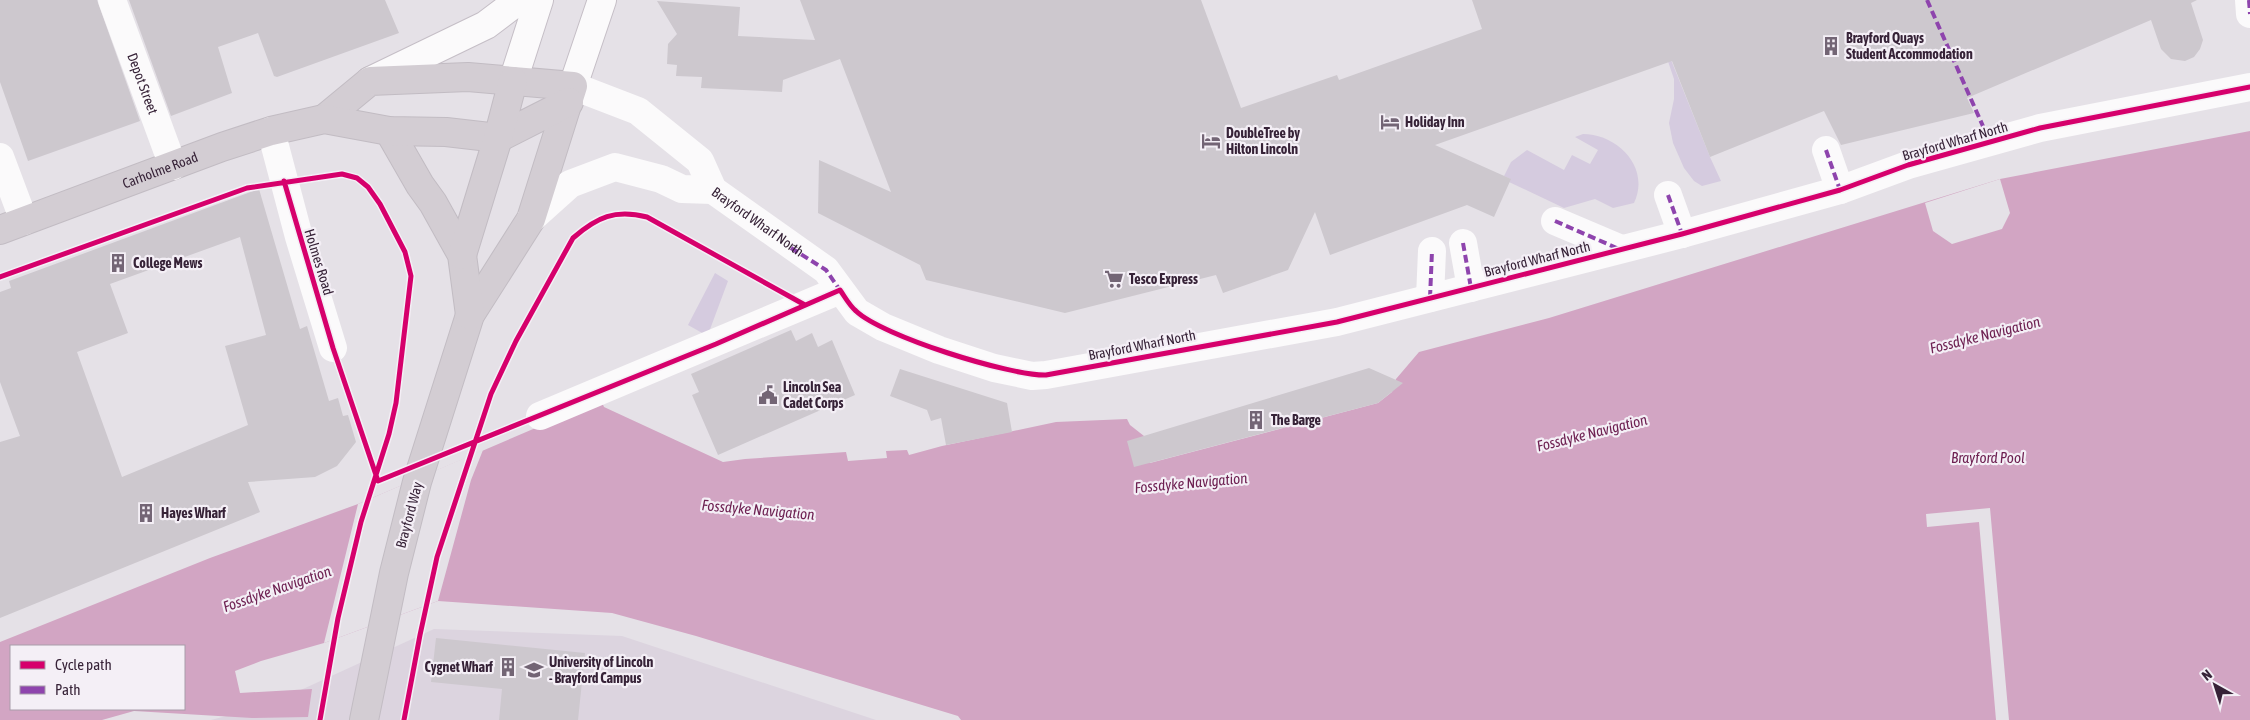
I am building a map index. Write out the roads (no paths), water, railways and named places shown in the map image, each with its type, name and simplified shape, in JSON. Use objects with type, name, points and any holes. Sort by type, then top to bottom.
[{"type":"main road","points":[[370,82],[460,77],[513,82],[571,94]]},
{"type":"main road","name":"Carholme Road","points":[[12,226],[271,131],[324,118],[370,82]]},
{"type":"main road","points":[[462,255],[513,82]]},
{"type":"main road","points":[[498,138],[571,94]]},
{"type":"main road","points":[[470,315],[531,219],[571,94]]},
{"type":"main road","name":"Carholme Road","points":[[324,118],[389,132],[446,132],[498,138]]},
{"type":"main road","points":[[389,132],[420,185],[433,202],[462,255],[470,315]]},
{"type":"main road","name":"Brayford Way","points":[[364,720],[394,573],[418,482],[470,315]]},
{"type":"street","name":"Depot Street","points":[[112,0],[173,166]]},
{"type":"street","points":[[370,82],[486,25],[519,0]]},
{"type":"street","points":[[513,82],[539,0]]},
{"type":"street","points":[[571,94],[602,0]]},
{"type":"street","points":[[2249,0],[2250,14]]},
{"type":"street","name":"Brayford Wharf North","points":[[571,94],[638,111],[700,161],[713,190],[791,248],[826,270],[857,312],[882,328],[939,350],[994,368],[1032,376],[1337,322],[1682,234],[1840,190],[1908,165],[2040,128],[2250,87]]},
{"type":"street","name":"Holmes Road","points":[[271,131],[299,237],[333,348]]},
{"type":"street","points":[[1826,150],[1840,190]]},
{"type":"street","points":[[0,157],[12,226]]},
{"type":"street","points":[[531,219],[570,184],[614,167],[661,179],[682,189],[713,190]]},
{"type":"street","points":[[1668,195],[1682,234]]},
{"type":"street","points":[[1555,221],[1621,249]]},
{"type":"street","points":[[1463,243],[1471,288]]},
{"type":"street","points":[[1430,298],[1432,251]]},
{"type":"street","points":[[540,416],[840,290]]},
{"type":"water","name":"Brayford Pool","points":[[2250,131],[2250,720],[961,720],[958,716],[696,636],[612,613],[438,601],[324,643],[261,661],[235,671],[240,693],[312,689],[308,717],[252,718],[134,711],[102,720],[0,720],[0,642],[210,558],[358,504],[601,400],[604,407],[723,462],[846,452],[848,461],[887,458],[886,451],[907,450],[909,455],[942,446],[1056,422],[1127,419],[1130,425],[1144,436],[1150,463],[1378,403],[1392,392],[1396,379],[1419,352],[1549,318],[2000,179]]},
{"type":"place","name":"Brayford Quays Student Accommodation","points":[[1831,46]]},
{"type":"place","name":"Holiday Inn","points":[[1390,122]]},
{"type":"place","name":"DoubleTree by Hilton Lincoln","points":[[1211,141]]},
{"type":"place","name":"College Mews","points":[[118,263]]},
{"type":"place","name":"Tesco Express","points":[[1114,279]]},
{"type":"place","name":"Lincoln Sea Cadet Corps","points":[[768,395]]},
{"type":"place","name":"The Barge","points":[[1256,420]]},
{"type":"place","name":"Hayes Wharf","points":[[146,513]]},
{"type":"place","name":"Cygnet Wharf","points":[[508,667]]},
{"type":"place","name":"University of Lincoln - Brayford Campus","points":[[534,670]]},
{"type":"water label","name":"Fossdyke Navigation","points":[[1985,335]]},
{"type":"water label","name":"Fossdyke Navigation","points":[[1592,433]]},
{"type":"water label","name":"Fossdyke Navigation","points":[[1191,483]]},
{"type":"water label","name":"Fossdyke Navigation","points":[[758,510]]},
{"type":"water label","name":"Fossdyke Navigation","points":[[277,589]]}]
